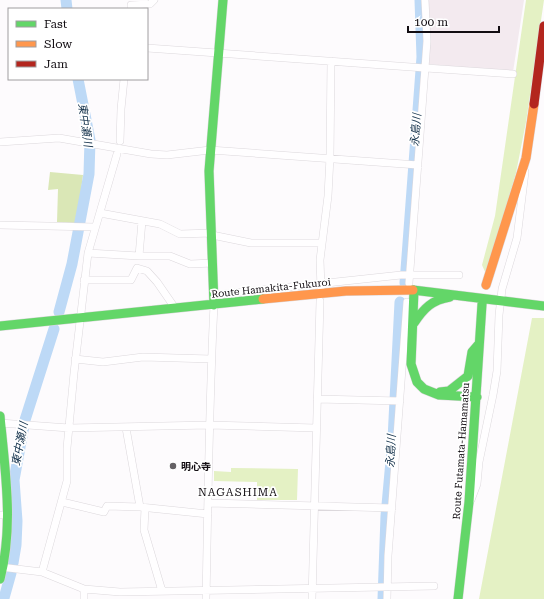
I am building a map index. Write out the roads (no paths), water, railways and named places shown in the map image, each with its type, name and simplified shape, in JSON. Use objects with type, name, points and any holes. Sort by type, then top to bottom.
[{"type":"main road","points":[[214,305],[215,295],[208,171],[223,0]]},
{"type":"main road","points":[[486,285],[526,158],[534,113],[544,26]]},
{"type":"main road","points":[[412,287],[414,323],[410,359],[412,373],[422,387],[433,394],[476,397]]},
{"type":"main road","name":"Route Hamakita-Fukuroi","points":[[0,326],[346,291],[412,287],[472,297],[544,306]]},
{"type":"main road","points":[[414,323],[426,306],[434,300],[448,297],[472,297]]},
{"type":"main road","name":"Route Futamata-Hamamatsu","points":[[458,599],[469,502],[478,345],[482,304]]},
{"type":"main road","points":[[433,394],[449,391],[468,376],[472,352],[478,345]]},
{"type":"main road","points":[[0,421],[4,515],[8,540],[0,579]]},
{"type":"street","points":[[131,8],[131,5],[150,4],[154,0]]},
{"type":"street","points":[[412,287],[410,275],[416,165],[423,67],[427,41],[425,0]]},
{"type":"street","points":[[148,48],[218,51],[512,74]]},
{"type":"street","points":[[321,286],[321,243],[328,196],[330,157],[331,60]]},
{"type":"street","points":[[120,141],[124,80]]},
{"type":"street","points":[[0,142],[59,138],[89,144],[167,155],[210,150],[330,157],[416,165]]},
{"type":"street","points":[[42,572],[67,481],[69,428],[75,359],[88,253],[117,154]]},
{"type":"street","points":[[469,502],[474,496],[477,484],[479,462],[493,395],[506,301],[502,289],[517,238],[526,158]]},
{"type":"street","points":[[100,213],[160,224],[180,234],[212,234],[251,244],[321,243]]},
{"type":"street","points":[[139,256],[142,221]]},
{"type":"street","points":[[0,225],[96,227]]},
{"type":"street","points":[[88,253],[170,256],[190,264],[213,263]]},
{"type":"street","points":[[84,280],[131,280],[137,268],[147,271],[158,282],[175,308]]},
{"type":"street","points":[[215,295],[321,286],[401,275],[459,275]]},
{"type":"street","points":[[312,599],[320,301]]},
{"type":"street","points":[[387,599],[385,587],[388,556],[389,507],[407,302]]},
{"type":"street","points":[[206,595],[209,503],[209,425],[214,305]]},
{"type":"street","points":[[75,359],[103,362],[143,357],[211,359]]},
{"type":"street","points":[[317,399],[398,401]]},
{"type":"street","points":[[0,421],[24,425],[69,428],[126,428],[209,425],[316,428]]},
{"type":"street","points":[[126,428],[142,507],[144,530],[162,591]]},
{"type":"street","points":[[62,502],[104,512],[107,506],[142,507],[208,514]]},
{"type":"street","points":[[209,503],[314,507],[389,507]]},
{"type":"street","points":[[2,567],[42,572],[84,589],[120,592],[162,591],[206,595],[312,589],[434,586]]},
{"type":"street","points":[[84,589],[84,599]]},
{"type":"waterway","name":"東中瀬川","points":[[66,0],[67,8]]},
{"type":"waterway","name":"永島川","points":[[405,283],[422,57],[420,0]]},
{"type":"waterway","name":"東中瀬川","points":[[59,312],[72,264],[89,174],[90,140],[78,80]]},
{"type":"waterway","name":"永島川","points":[[383,599],[386,516],[393,439],[400,302]]},
{"type":"waterway","name":"東中瀬川","points":[[13,563],[16,545],[17,521],[14,480],[25,420],[54,329]]},
{"type":"waterway","name":"東中瀬川","points":[[4,598],[11,573]]},
{"type":"place","name":"明心寺","points":[[173,466]]},
{"type":"district","name":"NAGASHIMA","points":[[238,492]]}]
